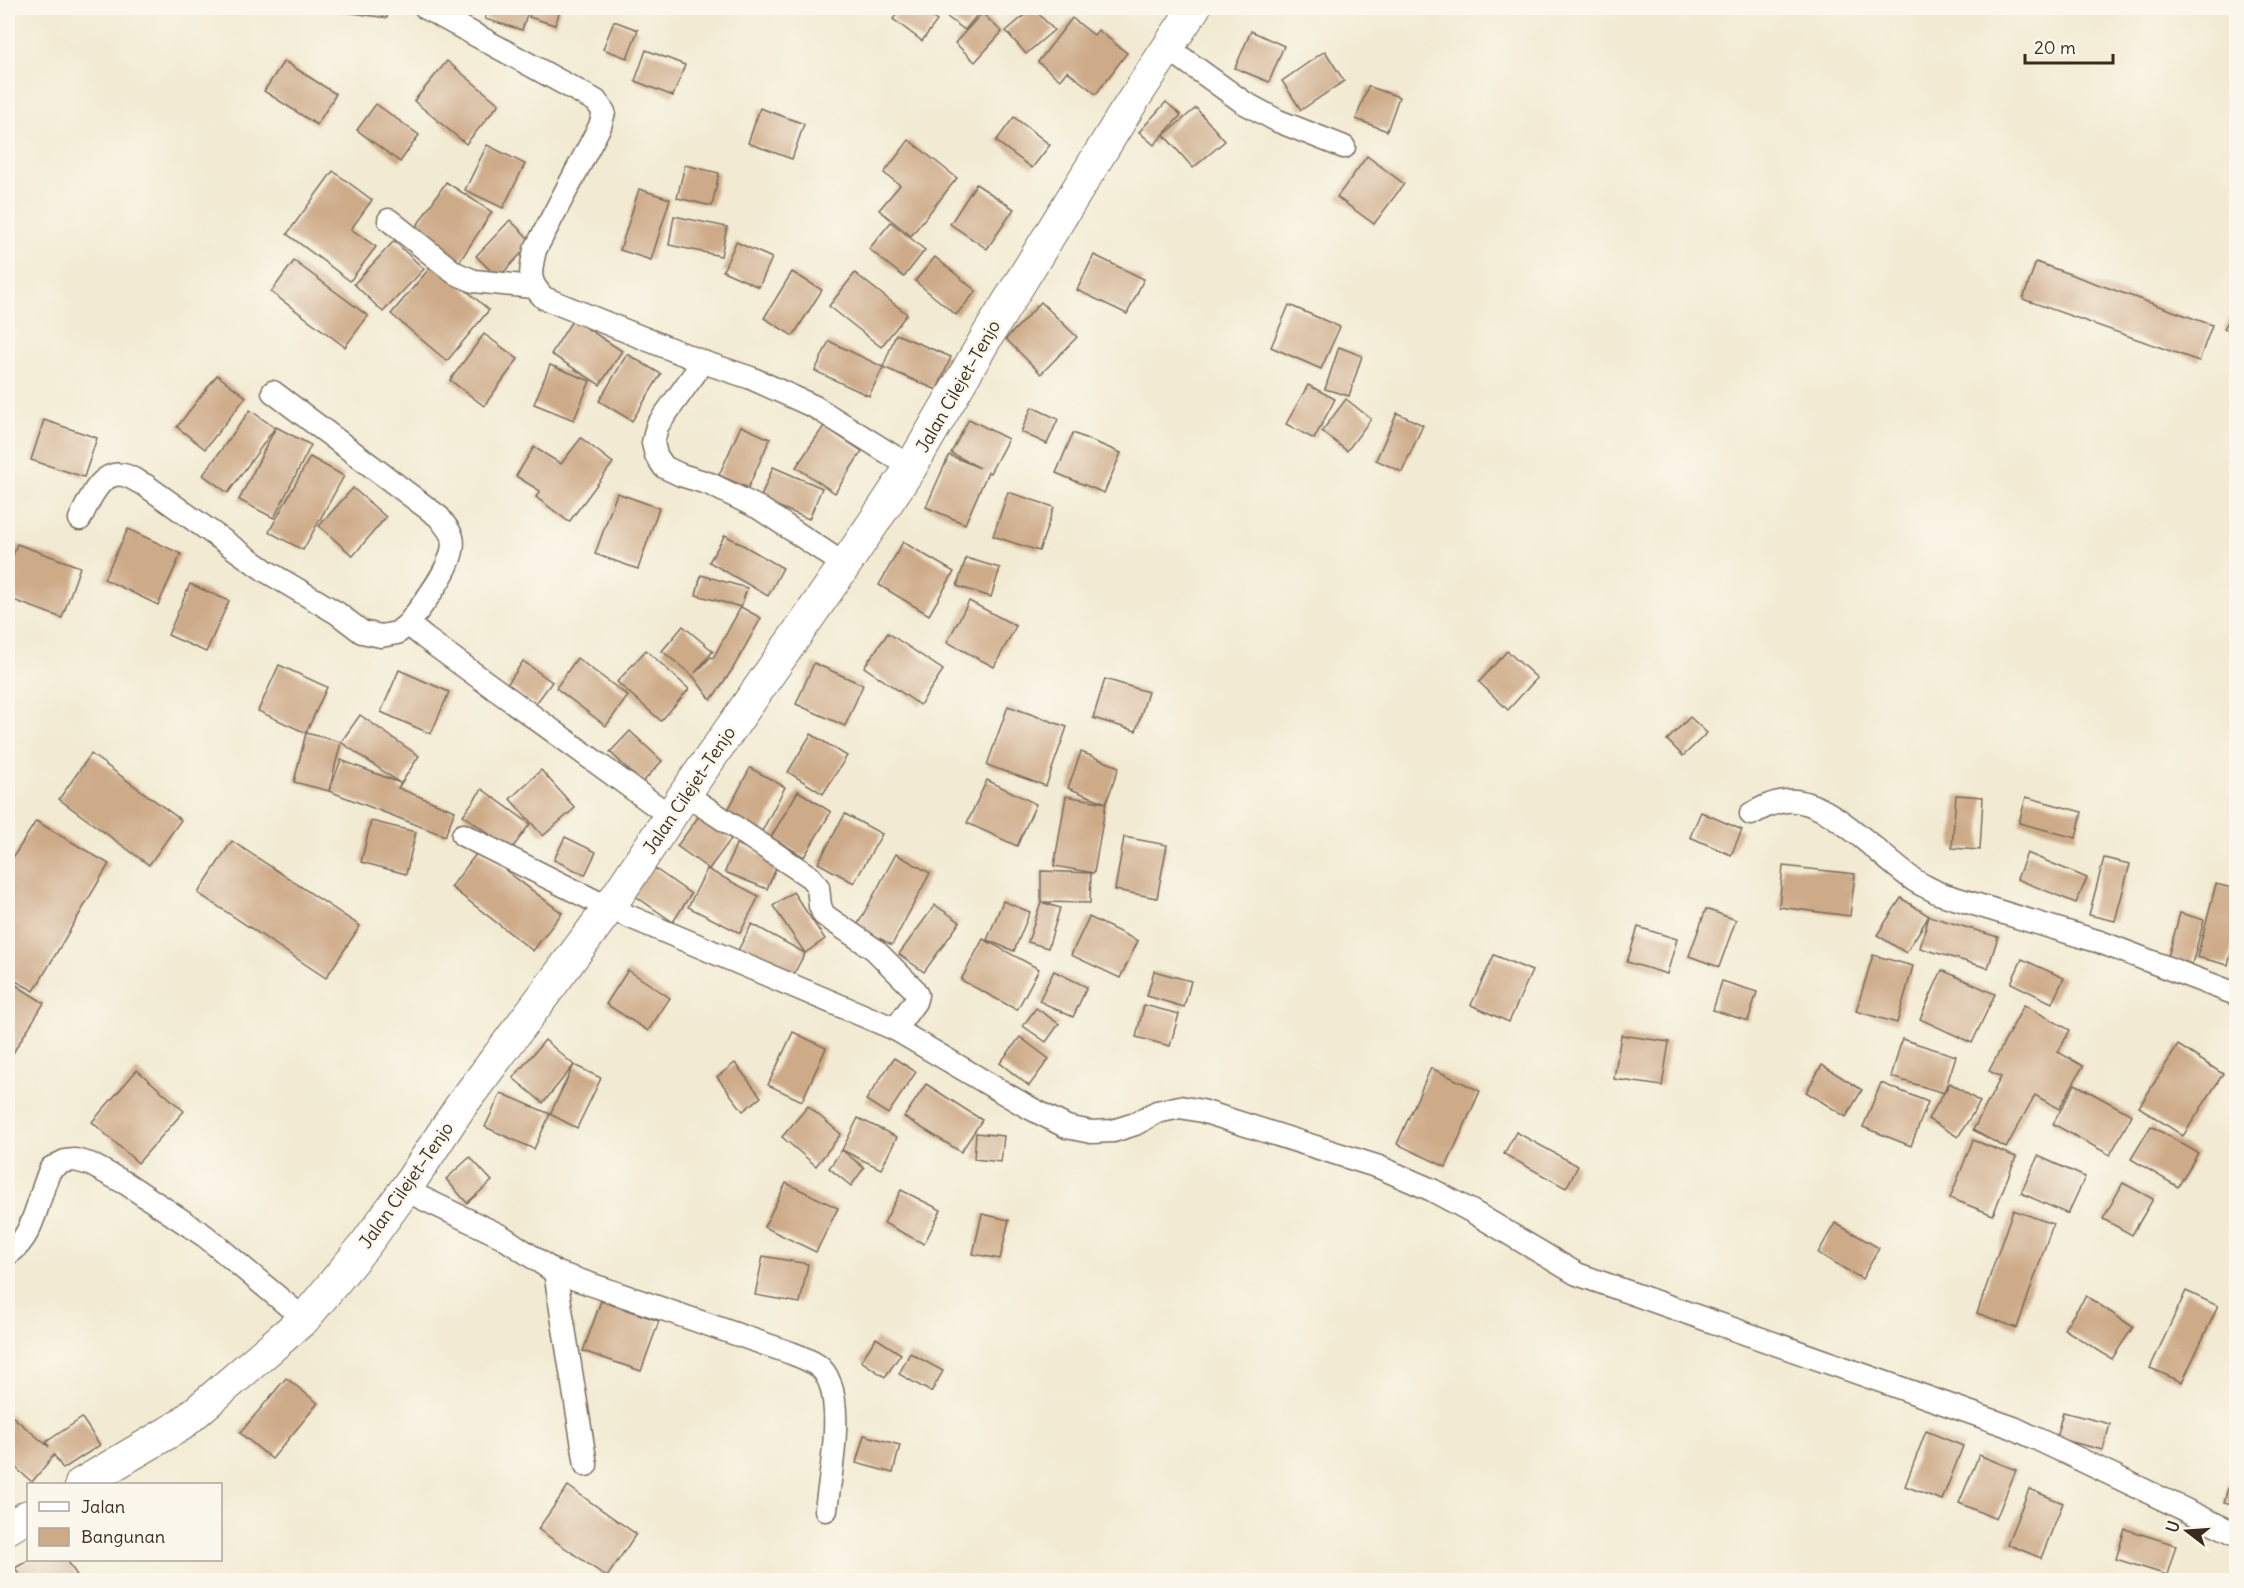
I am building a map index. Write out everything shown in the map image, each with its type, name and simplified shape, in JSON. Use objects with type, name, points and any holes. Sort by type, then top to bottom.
[{"type":"main road","name":"Jalan Cilejet–Tenjo","points":[[84,1483],[181,1425],[304,1319],[365,1245],[460,1107],[609,908],[911,467],[986,338],[1126,111],[1194,8]]},
{"type":"main road","points":[[8,1528],[27,1517]]},
{"type":"street","points":[[426,8],[596,101],[604,112],[600,126],[535,250],[530,272],[533,287],[544,298],[703,362],[752,378],[814,406],[911,467]]},
{"type":"street","points":[[1168,48],[1243,102],[1278,121],[1344,147]]},
{"type":"street","points":[[389,220],[455,273],[474,281],[533,287]]},
{"type":"street","points":[[703,362],[657,426],[653,443],[656,455],[664,467],[710,484],[759,508],[845,565]]},
{"type":"street","points":[[80,519],[95,490],[109,477],[123,475],[145,485],[266,571],[337,613],[362,632],[381,636],[397,633],[408,624],[430,595],[450,557],[452,537],[439,517],[273,392]]},
{"type":"street","points":[[408,624],[425,639],[678,805],[810,877],[818,887],[820,906],[824,915],[874,949],[913,988],[916,995],[915,1002],[896,1029]]},
{"type":"street","points":[[1751,814],[1767,805],[1788,801],[1816,807],[1842,822],[1914,880],[1938,892],[2100,942],[2236,994]]},
{"type":"street","points":[[463,835],[609,908],[896,1029],[1026,1106],[1067,1127],[1090,1132],[1113,1131],[1135,1124],[1157,1112],[1180,1107],[1379,1167],[1432,1190],[1473,1212],[1577,1274],[2014,1428],[2236,1534]]},
{"type":"street","points":[[8,1254],[16,1249],[24,1239],[51,1168],[65,1161],[75,1160],[90,1164],[127,1184],[185,1221],[304,1319]]},
{"type":"street","points":[[405,1190],[501,1236],[555,1272],[791,1353],[818,1365],[832,1386],[836,1409],[826,1510]]},
{"type":"street","points":[[555,1272],[586,1466]]},
{"type":"building","points":[[332,8],[389,8],[387,18],[331,10]]},
{"type":"building","points":[[488,8],[529,8],[522,30],[485,19]]},
{"type":"building","points":[[532,8],[561,8],[555,25],[529,17]]},
{"type":"building","points":[[902,8],[919,8],[937,21],[922,41],[893,19]]},
{"type":"building","points":[[935,8],[983,8],[965,30]]},
{"type":"building","points":[[1033,8],[1054,30],[1026,54],[1006,31]]},
{"type":"building","points":[[982,13],[1002,32],[975,62],[955,43]]},
{"type":"building","points":[[1072,18],[1094,35],[1098,30],[1127,53],[1096,94],[1067,71],[1060,80],[1038,62]]},
{"type":"building","points":[[614,21],[638,30],[627,58],[603,49]]},
{"type":"building","points":[[1251,31],[1284,46],[1269,82],[1235,68]]},
{"type":"building","points":[[646,50],[685,65],[673,96],[635,81]]},
{"type":"building","points":[[1325,51],[1344,81],[1301,110],[1282,81]]},
{"type":"building","points":[[284,61],[336,94],[317,125],[264,91]]},
{"type":"building","points":[[447,61],[499,104],[466,144],[414,101]]},
{"type":"building","points":[[1368,86],[1399,97],[1387,131],[1356,119]]},
{"type":"building","points":[[1166,102],[1181,115],[1154,145],[1139,132]]},
{"type":"building","points":[[376,104],[419,135],[400,162],[357,130]]},
{"type":"building","points":[[760,108],[804,124],[792,159],[748,143]]},
{"type":"building","points":[[1196,108],[1225,141],[1193,168],[1164,135]]},
{"type":"building","points":[[1014,117],[1050,145],[1032,168],[996,141]]},
{"type":"building","points":[[909,140],[957,178],[911,236],[879,210],[900,185],[884,173]]},
{"type":"building","points":[[487,145],[525,164],[503,208],[465,190]]},
{"type":"building","points":[[1367,156],[1404,184],[1374,224],[1337,197]]},
{"type":"building","points":[[685,165],[719,173],[712,206],[677,198]]},
{"type":"building","points":[[333,171],[372,200],[351,229],[376,247],[350,281],[287,234]]},
{"type":"building","points":[[446,182],[492,212],[458,264],[412,233]]},
{"type":"building","points":[[976,184],[1014,209],[987,249],[950,224]]},
{"type":"building","points":[[639,189],[670,199],[651,260],[620,250]]},
{"type":"building","points":[[674,216],[727,227],[721,256],[669,245]]},
{"type":"building","points":[[510,220],[532,242],[498,278],[476,256]]},
{"type":"building","points":[[891,222],[925,250],[904,277],[869,249]]},
{"type":"building","points":[[394,241],[424,269],[383,312],[354,284]]},
{"type":"building","points":[[736,242],[772,258],[759,287],[723,271]]},
{"type":"building","points":[[1094,255],[1144,279],[1127,314],[1077,290]]},
{"type":"building","points":[[935,257],[976,291],[956,315],[915,281]]},
{"type":"building","points":[[294,261],[368,316],[345,347],[271,292]]},
{"type":"building","points":[[2036,262],[2212,325],[2199,361],[2023,299]]},
{"type":"building","points":[[434,263],[489,310],[447,361],[391,314]]},
{"type":"building","points":[[792,272],[822,290],[793,336],[764,318]]},
{"type":"building","points":[[855,273],[907,314],[881,347],[829,306]]},
{"type":"building","points":[[1041,302],[1077,337],[1041,374],[1006,339]]},
{"type":"building","points":[[1289,305],[1340,327],[1321,369],[1271,347]]},
{"type":"building","points":[[2236,305],[2236,335],[2224,329]]},
{"type":"building","points":[[573,319],[622,351],[600,385],[551,354]]},
{"type":"building","points":[[484,334],[518,359],[484,406],[450,380]]},
{"type":"building","points":[[896,334],[951,357],[937,390],[883,367]]},
{"type":"building","points":[[829,341],[883,367],[869,396],[815,371]]},
{"type":"building","points":[[1339,347],[1362,356],[1349,396],[1325,389]]},
{"type":"building","points":[[627,354],[661,374],[632,421],[599,401]]},
{"type":"building","points":[[550,365],[590,381],[574,420],[534,404]]},
{"type":"building","points":[[217,375],[246,397],[205,449],[177,427]]},
{"type":"building","points":[[1308,385],[1335,399],[1314,439],[1286,424]]},
{"type":"building","points":[[1346,399],[1371,419],[1347,451],[1322,431]]},
{"type":"building","points":[[1032,407],[1058,419],[1047,444],[1021,432]]},
{"type":"building","points":[[250,410],[275,428],[228,493],[203,475]]},
{"type":"building","points":[[1397,413],[1423,425],[1402,472],[1376,460]]},
{"type":"building","points":[[969,419],[1008,439],[990,473],[988,472],[965,524],[926,507],[949,455],[980,468],[951,453]]},
{"type":"building","points":[[44,420],[97,438],[84,477],[31,460]]},
{"type":"building","points":[[741,426],[770,439],[748,488],[719,475]]},
{"type":"building","points":[[824,426],[862,451],[835,493],[796,467]]},
{"type":"building","points":[[276,427],[311,445],[274,518],[239,500]]},
{"type":"building","points":[[1073,433],[1121,453],[1104,493],[1056,473]]},
{"type":"building","points":[[581,438],[613,463],[569,522],[536,497],[540,491],[516,476],[534,447],[561,464]]},
{"type":"building","points":[[310,457],[344,476],[303,550],[269,532]]},
{"type":"building","points":[[773,467],[822,488],[809,519],[760,499]]},
{"type":"building","points":[[353,488],[386,517],[353,556],[319,526]]},
{"type":"building","points":[[1008,492],[1054,507],[1039,551],[993,536]]},
{"type":"building","points":[[617,493],[659,508],[638,569],[595,554]]},
{"type":"building","points":[[128,529],[181,554],[158,605],[104,579]]},
{"type":"building","points":[[725,535],[783,568],[768,596],[709,562]]},
{"type":"building","points":[[903,542],[954,572],[929,615],[879,585]]},
{"type":"building","points":[[17,544],[80,567],[62,618],[8,598],[8,570]]},
{"type":"building","points":[[966,558],[1000,568],[991,597],[957,586]]},
{"type":"building","points":[[701,575],[747,588],[741,607],[696,595]]},
{"type":"building","points":[[190,584],[229,601],[206,652],[168,635]]},
{"type":"building","points":[[969,601],[1016,626],[994,667],[947,642]]},
{"type":"building","points":[[741,607],[761,618],[732,670],[711,700],[693,676],[662,651],[683,626],[713,651],[695,673],[711,657],[713,658]]},
{"type":"building","points":[[888,633],[943,670],[920,705],[864,667]]},
{"type":"building","points":[[646,650],[689,689],[661,721],[617,682]]},
{"type":"building","points":[[1507,651],[1537,678],[1508,710],[1479,682]]},
{"type":"building","points":[[577,658],[628,696],[606,726],[556,688]]},
{"type":"building","points":[[523,661],[552,682],[535,705],[507,685]]},
{"type":"building","points":[[814,663],[863,685],[845,726],[796,704]]},
{"type":"building","points":[[279,665],[327,687],[306,733],[258,711]]},
{"type":"building","points":[[399,670],[449,692],[431,734],[381,712]]},
{"type":"building","points":[[1105,679],[1148,692],[1136,731],[1093,718]]},
{"type":"building","points":[[1008,706],[1067,727],[1046,786],[987,765]]},
{"type":"building","points":[[360,715],[419,756],[398,788],[455,811],[445,836],[329,791],[341,760],[400,783],[341,742]]},
{"type":"building","points":[[1690,717],[1707,733],[1683,756],[1667,740]]},
{"type":"building","points":[[630,731],[662,761],[642,783],[610,752]]},
{"type":"building","points":[[306,733],[341,742],[329,791],[294,782]]},
{"type":"building","points":[[811,734],[847,756],[823,794],[788,772]]},
{"type":"building","points":[[1081,752],[1119,767],[1106,803],[1068,788]]},
{"type":"building","points":[[91,754],[181,820],[149,865],[59,799]]},
{"type":"building","points":[[750,768],[785,787],[761,833],[726,814]]},
{"type":"building","points":[[541,770],[575,808],[543,836],[510,799]]},
{"type":"building","points":[[987,780],[1036,804],[1017,846],[967,823]]},
{"type":"building","points":[[482,789],[530,824],[511,850],[463,815]]},
{"type":"building","points":[[798,791],[831,812],[804,857],[771,837]]},
{"type":"building","points":[[1956,795],[1983,797],[1980,850],[1952,848]]},
{"type":"building","points":[[1066,796],[1106,803],[1094,873],[1054,866]]},
{"type":"building","points":[[2026,797],[2082,812],[2076,838],[2019,823]]},
{"type":"building","points":[[1701,812],[1742,830],[1731,855],[1690,837]]},
{"type":"building","points":[[845,814],[882,834],[854,883],[818,863]]},
{"type":"building","points":[[699,816],[731,839],[709,869],[677,846]]},
{"type":"building","points":[[36,821],[109,864],[34,991],[8,977],[8,865]]},
{"type":"building","points":[[371,821],[416,832],[406,874],[361,862]]},
{"type":"building","points":[[565,837],[596,852],[585,875],[554,860]]},
{"type":"building","points":[[1124,837],[1167,845],[1157,898],[1115,890]]},
{"type":"building","points":[[232,841],[360,926],[326,978],[198,893]]},
{"type":"building","points":[[736,844],[779,861],[767,889],[725,872]]},
{"type":"building","points":[[479,850],[562,913],[533,951],[451,887]]},
{"type":"building","points":[[2027,853],[2087,878],[2076,903],[2017,879]]},
{"type":"building","points":[[896,854],[930,873],[892,945],[857,926]]},
{"type":"building","points":[[2104,858],[2130,864],[2115,921],[2089,915]]},
{"type":"building","points":[[647,863],[691,894],[673,922],[628,891]]},
{"type":"building","points":[[1783,866],[1855,874],[1850,916],[1779,907]]},
{"type":"building","points":[[707,869],[759,896],[740,933],[688,907]]},
{"type":"building","points":[[1041,871],[1091,873],[1090,903],[1041,902]]},
{"type":"building","points":[[2216,884],[2236,889],[2236,933],[2228,965],[2197,957]]},
{"type":"building","points":[[793,892],[825,939],[805,953],[773,906]]},
{"type":"building","points":[[1901,898],[1929,916],[1906,953],[1877,935]]},
{"type":"building","points":[[1003,901],[1030,912],[1014,951],[987,940]]},
{"type":"building","points":[[1041,902],[1060,908],[1048,948],[1028,942]]},
{"type":"building","points":[[935,905],[960,922],[924,972],[899,954]]},
{"type":"building","points":[[1706,909],[1736,920],[1719,967],[1689,956]]},
{"type":"building","points":[[2180,913],[2204,920],[2192,964],[2168,957]]},
{"type":"building","points":[[1929,916],[1998,937],[1988,968],[1920,948]]},
{"type":"building","points":[[1089,917],[1138,941],[1120,978],[1071,955]]},
{"type":"building","points":[[752,924],[805,953],[789,983],[736,954]]},
{"type":"building","points":[[1638,927],[1677,939],[1667,974],[1627,962]]},
{"type":"building","points":[[983,939],[1039,969],[1017,1010],[961,980]]},
{"type":"building","points":[[1494,955],[1532,971],[1509,1022],[1471,1005]]},
{"type":"building","points":[[1873,955],[1913,966],[1897,1023],[1856,1011]]},
{"type":"building","points":[[2022,959],[2064,978],[2052,1003],[2011,983]]},
{"type":"building","points":[[628,970],[670,998],[648,1031],[606,1004]]},
{"type":"building","points":[[1942,970],[1995,994],[1972,1043],[1920,1019]]},
{"type":"building","points":[[1054,971],[1087,987],[1073,1017],[1039,1001]]},
{"type":"building","points":[[1154,971],[1191,981],[1184,1007],[1147,996]]},
{"type":"building","points":[[8,980],[44,1003],[8,1061]]},
{"type":"building","points":[[1722,981],[1757,992],[1748,1021],[1713,1010]]},
{"type":"building","points":[[1144,1005],[1179,1014],[1170,1046],[1136,1037]]},
{"type":"building","points":[[2024,1005],[2070,1030],[2058,1052],[2083,1066],[2059,1109],[2035,1095],[2006,1148],[1973,1130],[2001,1077],[1989,1071]]},
{"type":"building","points":[[1036,1008],[1059,1024],[1046,1042],[1023,1026]]},
{"type":"building","points":[[793,1032],[826,1048],[802,1101],[768,1085]]},
{"type":"building","points":[[1621,1035],[1669,1042],[1662,1086],[1614,1079]]},
{"type":"building","points":[[1020,1037],[1049,1059],[1029,1086],[1000,1063]]},
{"type":"building","points":[[1902,1039],[1956,1056],[1944,1093],[1891,1077]]},
{"type":"building","points":[[545,1040],[574,1065],[543,1103],[513,1078]]},
{"type":"building","points":[[2178,1045],[2223,1074],[2183,1136],[2139,1107]]},
{"type":"building","points":[[894,1058],[916,1072],[888,1114],[866,1100]]},
{"type":"building","points":[[735,1063],[761,1097],[743,1111],[717,1077]]},
{"type":"building","points":[[574,1065],[601,1078],[577,1128],[550,1114]]},
{"type":"building","points":[[1822,1065],[1862,1090],[1846,1117],[1806,1092]]},
{"type":"building","points":[[1431,1068],[1480,1091],[1446,1167],[1397,1144]]},
{"type":"building","points":[[137,1070],[184,1111],[138,1163],[92,1122]]},
{"type":"building","points":[[1881,1083],[1928,1102],[1911,1146],[1863,1127]]},
{"type":"building","points":[[1950,1083],[1980,1102],[1958,1137],[1928,1119]]},
{"type":"building","points":[[926,1084],[982,1120],[961,1152],[904,1117]]},
{"type":"building","points":[[2075,1084],[2132,1115],[2110,1155],[2053,1124]]},
{"type":"building","points":[[501,1093],[550,1114],[534,1149],[485,1127]]},
{"type":"building","points":[[808,1106],[841,1134],[816,1166],[782,1137]]},
{"type":"building","points":[[858,1118],[897,1137],[881,1169],[842,1150]]},
{"type":"building","points":[[2151,1126],[2198,1153],[2178,1187],[2131,1159]]},
{"type":"building","points":[[1516,1132],[1578,1166],[1566,1188],[1504,1154]]},
{"type":"building","points":[[976,1133],[1004,1136],[1001,1162],[974,1159]]},
{"type":"building","points":[[1973,1140],[2016,1157],[1993,1215],[1950,1198]]},
{"type":"building","points":[[842,1150],[864,1168],[851,1186],[829,1168]]},
{"type":"building","points":[[2038,1156],[2085,1177],[2068,1214],[2021,1193]]},
{"type":"building","points":[[470,1157],[492,1181],[467,1203],[446,1179]]},
{"type":"building","points":[[786,1183],[838,1208],[816,1252],[764,1227]]},
{"type":"building","points":[[2123,1183],[2153,1199],[2132,1235],[2103,1219]]},
{"type":"building","points":[[901,1190],[941,1210],[924,1244],[884,1223]]},
{"type":"building","points":[[2013,1210],[2053,1224],[2017,1328],[1977,1313]]},
{"type":"building","points":[[982,1214],[1009,1220],[1000,1259],[973,1254]]},
{"type":"building","points":[[1835,1223],[1879,1248],[1862,1279],[1818,1253]]},
{"type":"building","points":[[763,1256],[808,1264],[800,1303],[755,1295]]},
{"type":"building","points":[[2186,1291],[2218,1306],[2182,1382],[2150,1368]]},
{"type":"building","points":[[2086,1296],[2133,1327],[2112,1359],[2064,1329]]},
{"type":"building","points":[[601,1301],[659,1321],[641,1371],[583,1351]]},
{"type":"building","points":[[876,1338],[901,1354],[885,1377],[861,1361]]},
{"type":"building","points":[[910,1353],[943,1371],[931,1392],[899,1374]]},
{"type":"building","points":[[286,1378],[318,1403],[272,1459],[240,1433]]},
{"type":"building","points":[[2063,1412],[2110,1424],[2103,1450],[2056,1438]]},
{"type":"building","points":[[8,1413],[49,1447],[46,1442],[82,1418],[100,1445],[63,1469],[54,1455],[32,1482],[8,1461]]},
{"type":"building","points":[[1926,1431],[1963,1446],[1942,1500],[1905,1486]]},
{"type":"building","points":[[864,1435],[900,1445],[893,1473],[856,1463]]},
{"type":"building","points":[[1979,1455],[2016,1470],[1996,1519],[1959,1503]]},
{"type":"building","points":[[2233,1469],[2236,1470],[2236,1505],[2224,1502]]},
{"type":"building","points":[[568,1486],[636,1534],[607,1577],[538,1529]]},
{"type":"building","points":[[2029,1489],[2063,1503],[2041,1558],[2007,1544]]},
{"type":"building","points":[[2125,1529],[2176,1545],[2167,1575],[2116,1559]]},
{"type":"building","points":[[27,1561],[68,1561],[80,1580],[23,1580],[15,1568]]}]
